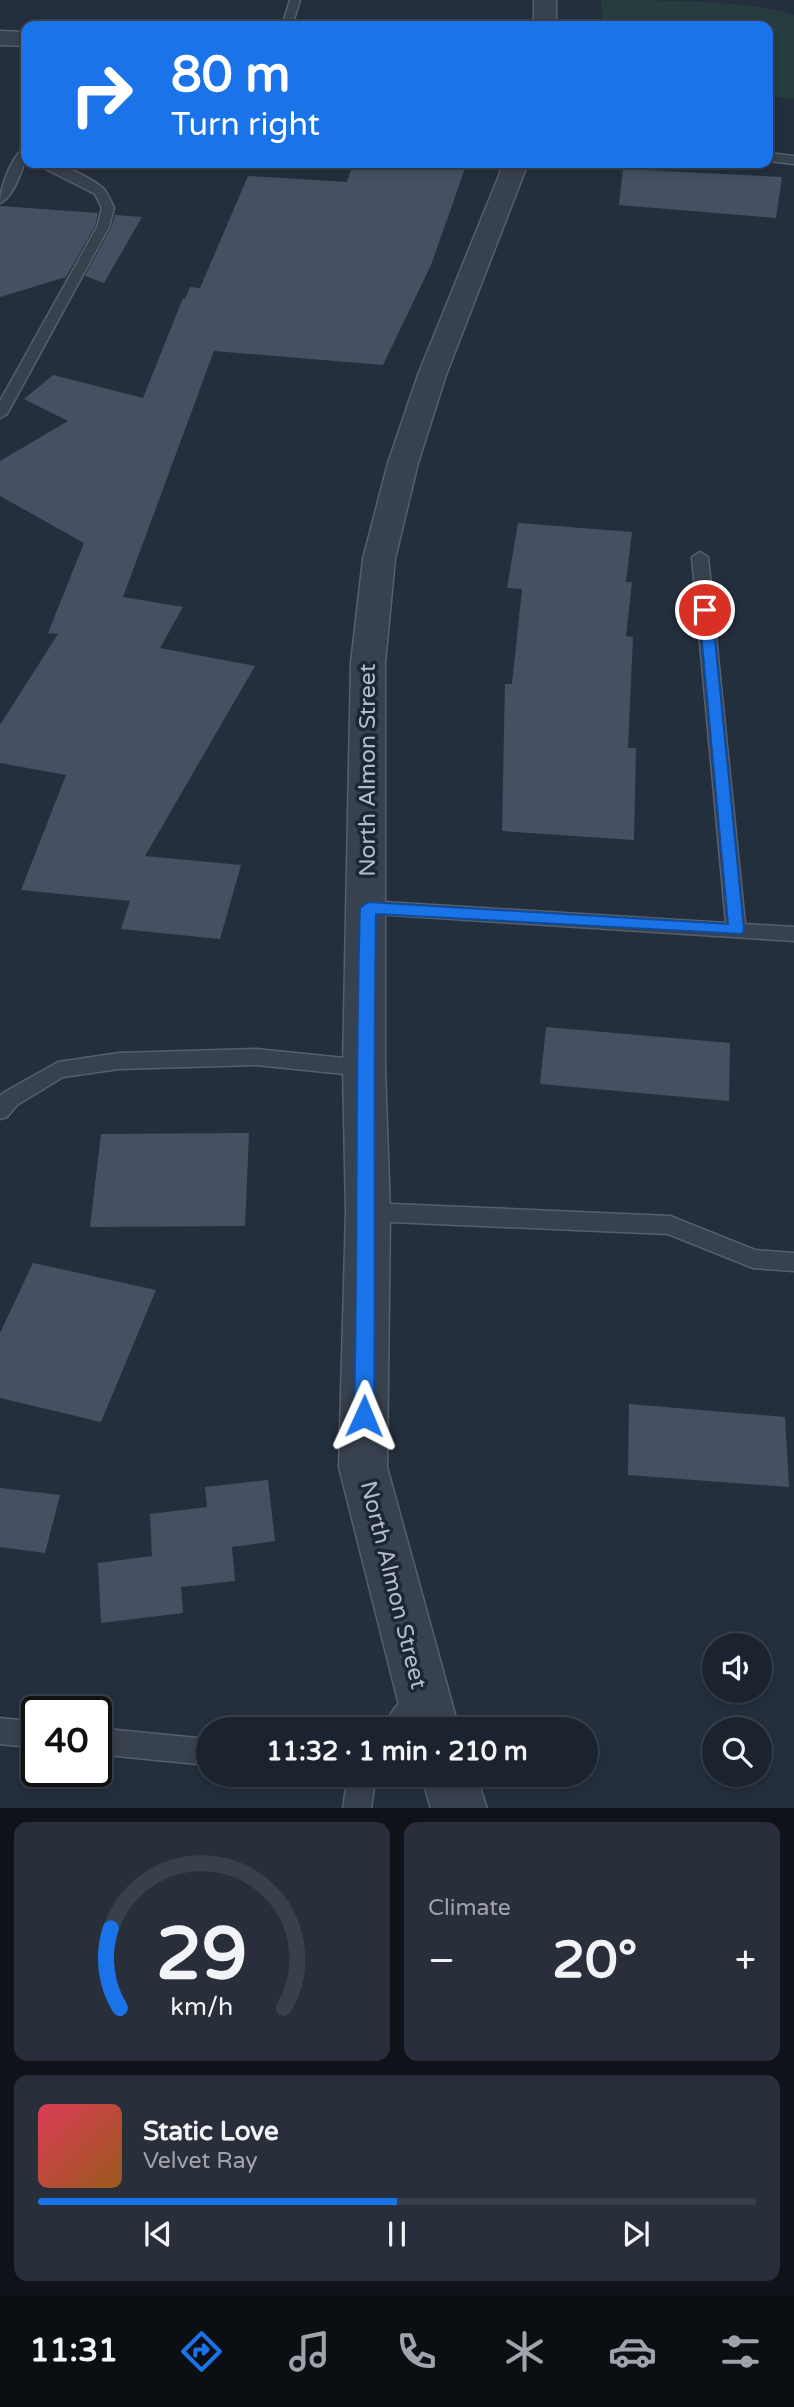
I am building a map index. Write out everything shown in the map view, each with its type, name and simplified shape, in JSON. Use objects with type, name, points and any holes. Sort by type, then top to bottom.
[{"type":"street","points":[[545,0],[545,21]]},
{"type":"street","points":[[0,38],[21,39]]},
{"type":"street","name":"North Almon Street","points":[[427,1714],[363,1467],[368,1212],[364,1068],[368,908],[368,663],[379,559],[403,463],[432,375],[514,168]]},
{"type":"street","points":[[452,1787],[459,1808]]},
{"type":"lane","points":[[289,21],[295,0]]},
{"type":"lane","points":[[773,158],[794,160]]},
{"type":"lane","points":[[0,199],[21,163]]},
{"type":"lane","points":[[0,414],[103,227],[108,208],[100,192],[53,168]]},
{"type":"lane","points":[[700,557],[736,930]]},
{"type":"lane","points":[[368,908],[794,934]]},
{"type":"lane","points":[[0,1111],[10,1099],[58,1070],[119,1061],[256,1057],[364,1068]]},
{"type":"lane","points":[[368,1212],[670,1224],[754,1259],[794,1262]]},
{"type":"lane","points":[[0,1731],[21,1733]]},
{"type":"lane","points":[[112,1743],[196,1751]]},
{"type":"lane","points":[[357,1808],[360,1787]]},
{"type":"green space","points":[[601,0],[753,6],[794,15],[794,99],[773,97],[773,21],[603,21]]},
{"type":"building","points":[[351,168],[465,168],[431,265],[383,365],[214,351],[123,597],[183,607],[160,648],[255,666],[145,856],[241,865],[220,939],[121,929],[130,901],[21,890],[66,775],[0,763],[0,725],[58,634],[48,633],[84,543],[0,496],[0,461],[68,421],[24,399],[53,375],[143,398],[183,298],[185,299],[190,287],[200,288],[248,176],[347,182]]},
{"type":"building","points":[[623,169],[782,177],[776,218],[619,205]]},
{"type":"building","points":[[0,206],[98,213],[95,226],[66,277],[0,297]]},
{"type":"building","points":[[115,215],[142,217],[104,283],[85,276],[111,228]]},
{"type":"building","points":[[518,523],[632,532],[626,582],[632,582],[626,636],[633,637],[628,748],[636,748],[634,840],[502,831],[505,684],[512,684],[522,589],[507,588]]},
{"type":"building","points":[[546,1027],[730,1043],[729,1101],[540,1084]]},
{"type":"building","points":[[249,1133],[245,1226],[90,1227],[101,1134]]},
{"type":"building","points":[[33,1263],[156,1290],[101,1422],[0,1398],[0,1333]]},
{"type":"building","points":[[629,1404],[785,1417],[789,1487],[628,1475]]},
{"type":"building","points":[[268,1480],[275,1541],[232,1547],[235,1581],[181,1587],[183,1613],[101,1623],[98,1563],[152,1556],[150,1514],[207,1507],[205,1487]]},
{"type":"building","points":[[0,1488],[60,1495],[45,1553],[0,1547]]},
{"type":"route","points":[[364,1416],[368,1212],[364,1068],[368,908],[736,930],[705,610]]}]
